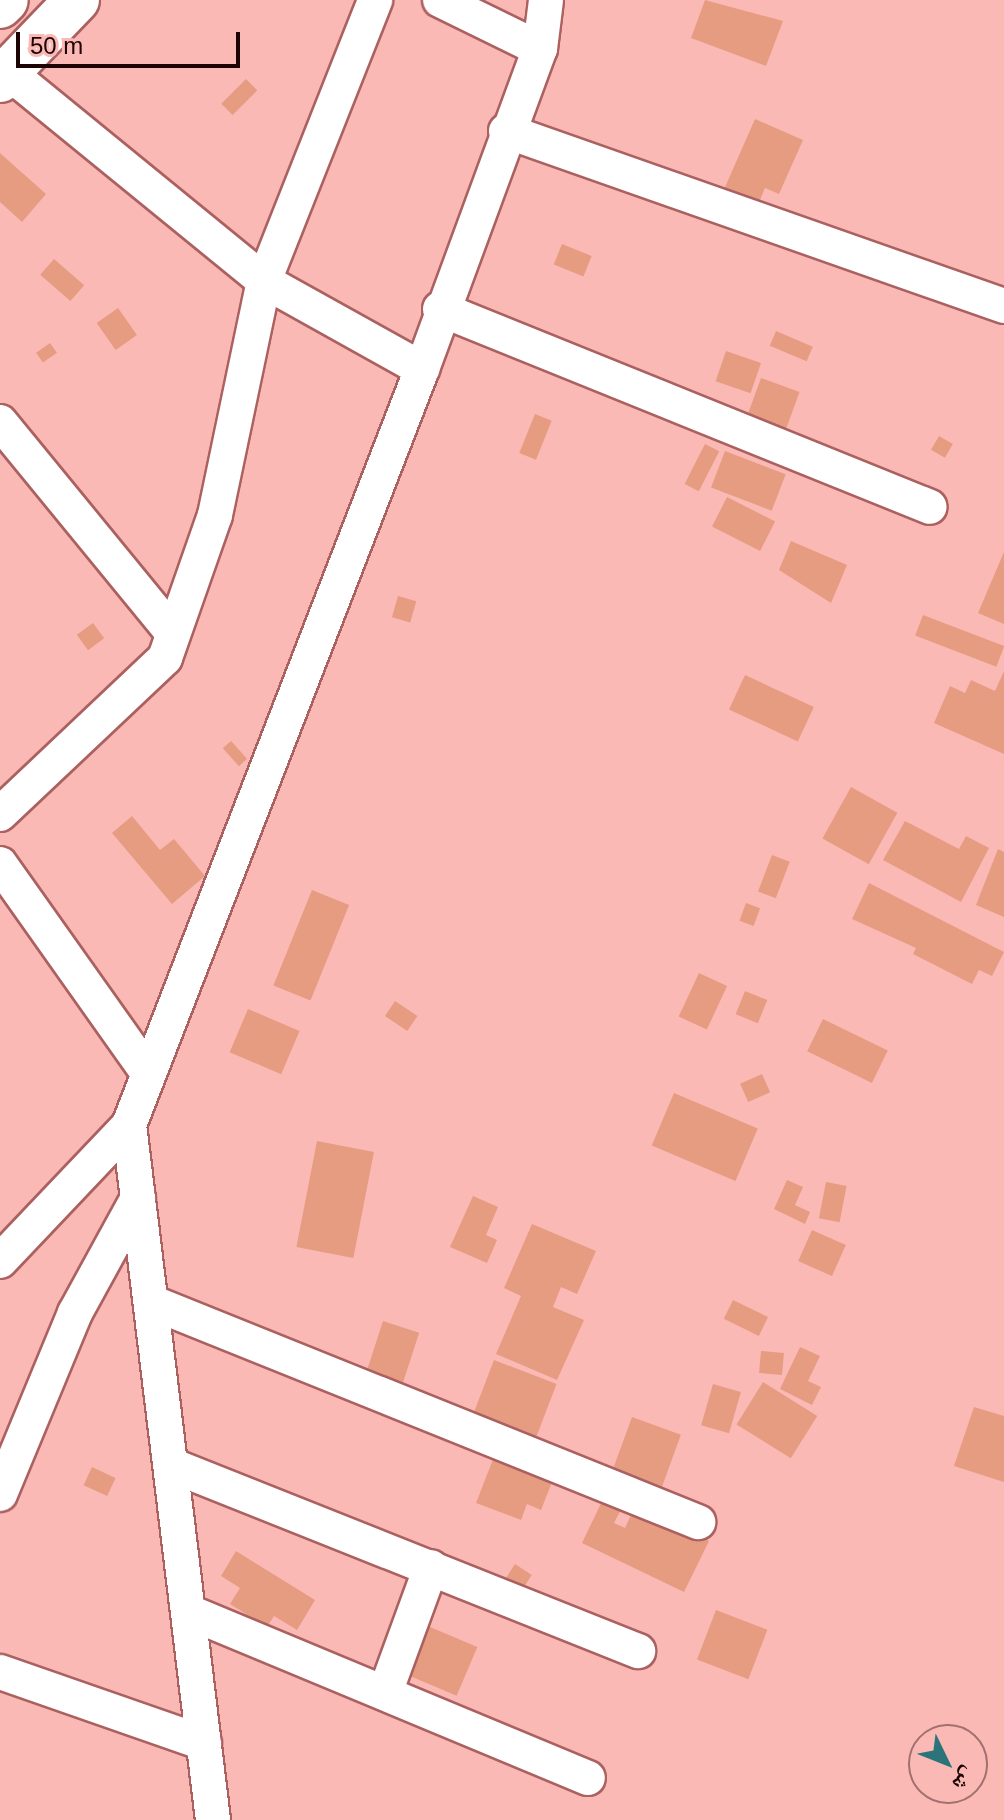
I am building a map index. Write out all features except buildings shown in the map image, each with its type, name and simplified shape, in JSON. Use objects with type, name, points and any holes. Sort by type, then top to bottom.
[{"type":"main road","points":[[0,6],[6,0]]},
{"type":"main road","points":[[4,76],[77,0]]},
{"type":"street","points":[[0,814],[165,658],[215,515],[264,281],[375,0]]},
{"type":"street","points":[[440,0],[540,49]]},
{"type":"street","points":[[0,1261],[129,1125],[422,369],[440,309],[540,49],[546,0]]},
{"type":"street","points":[[4,76],[264,281],[422,369]]},
{"type":"street","points":[[506,131],[1004,306]]},
{"type":"street","points":[[440,309],[930,507]]},
{"type":"street","points":[[0,422],[173,633]]},
{"type":"street","points":[[0,864],[148,1073]]},
{"type":"street","points":[[129,1125],[213,1820]]},
{"type":"street","points":[[0,1494],[75,1313],[138,1198]]},
{"type":"street","points":[[151,1302],[698,1522]]},
{"type":"street","points":[[171,1465],[638,1651]]},
{"type":"street","points":[[385,1693],[431,1567]]},
{"type":"street","points":[[189,1612],[588,1778]]},
{"type":"street","points":[[0,1672],[204,1743]]}]
